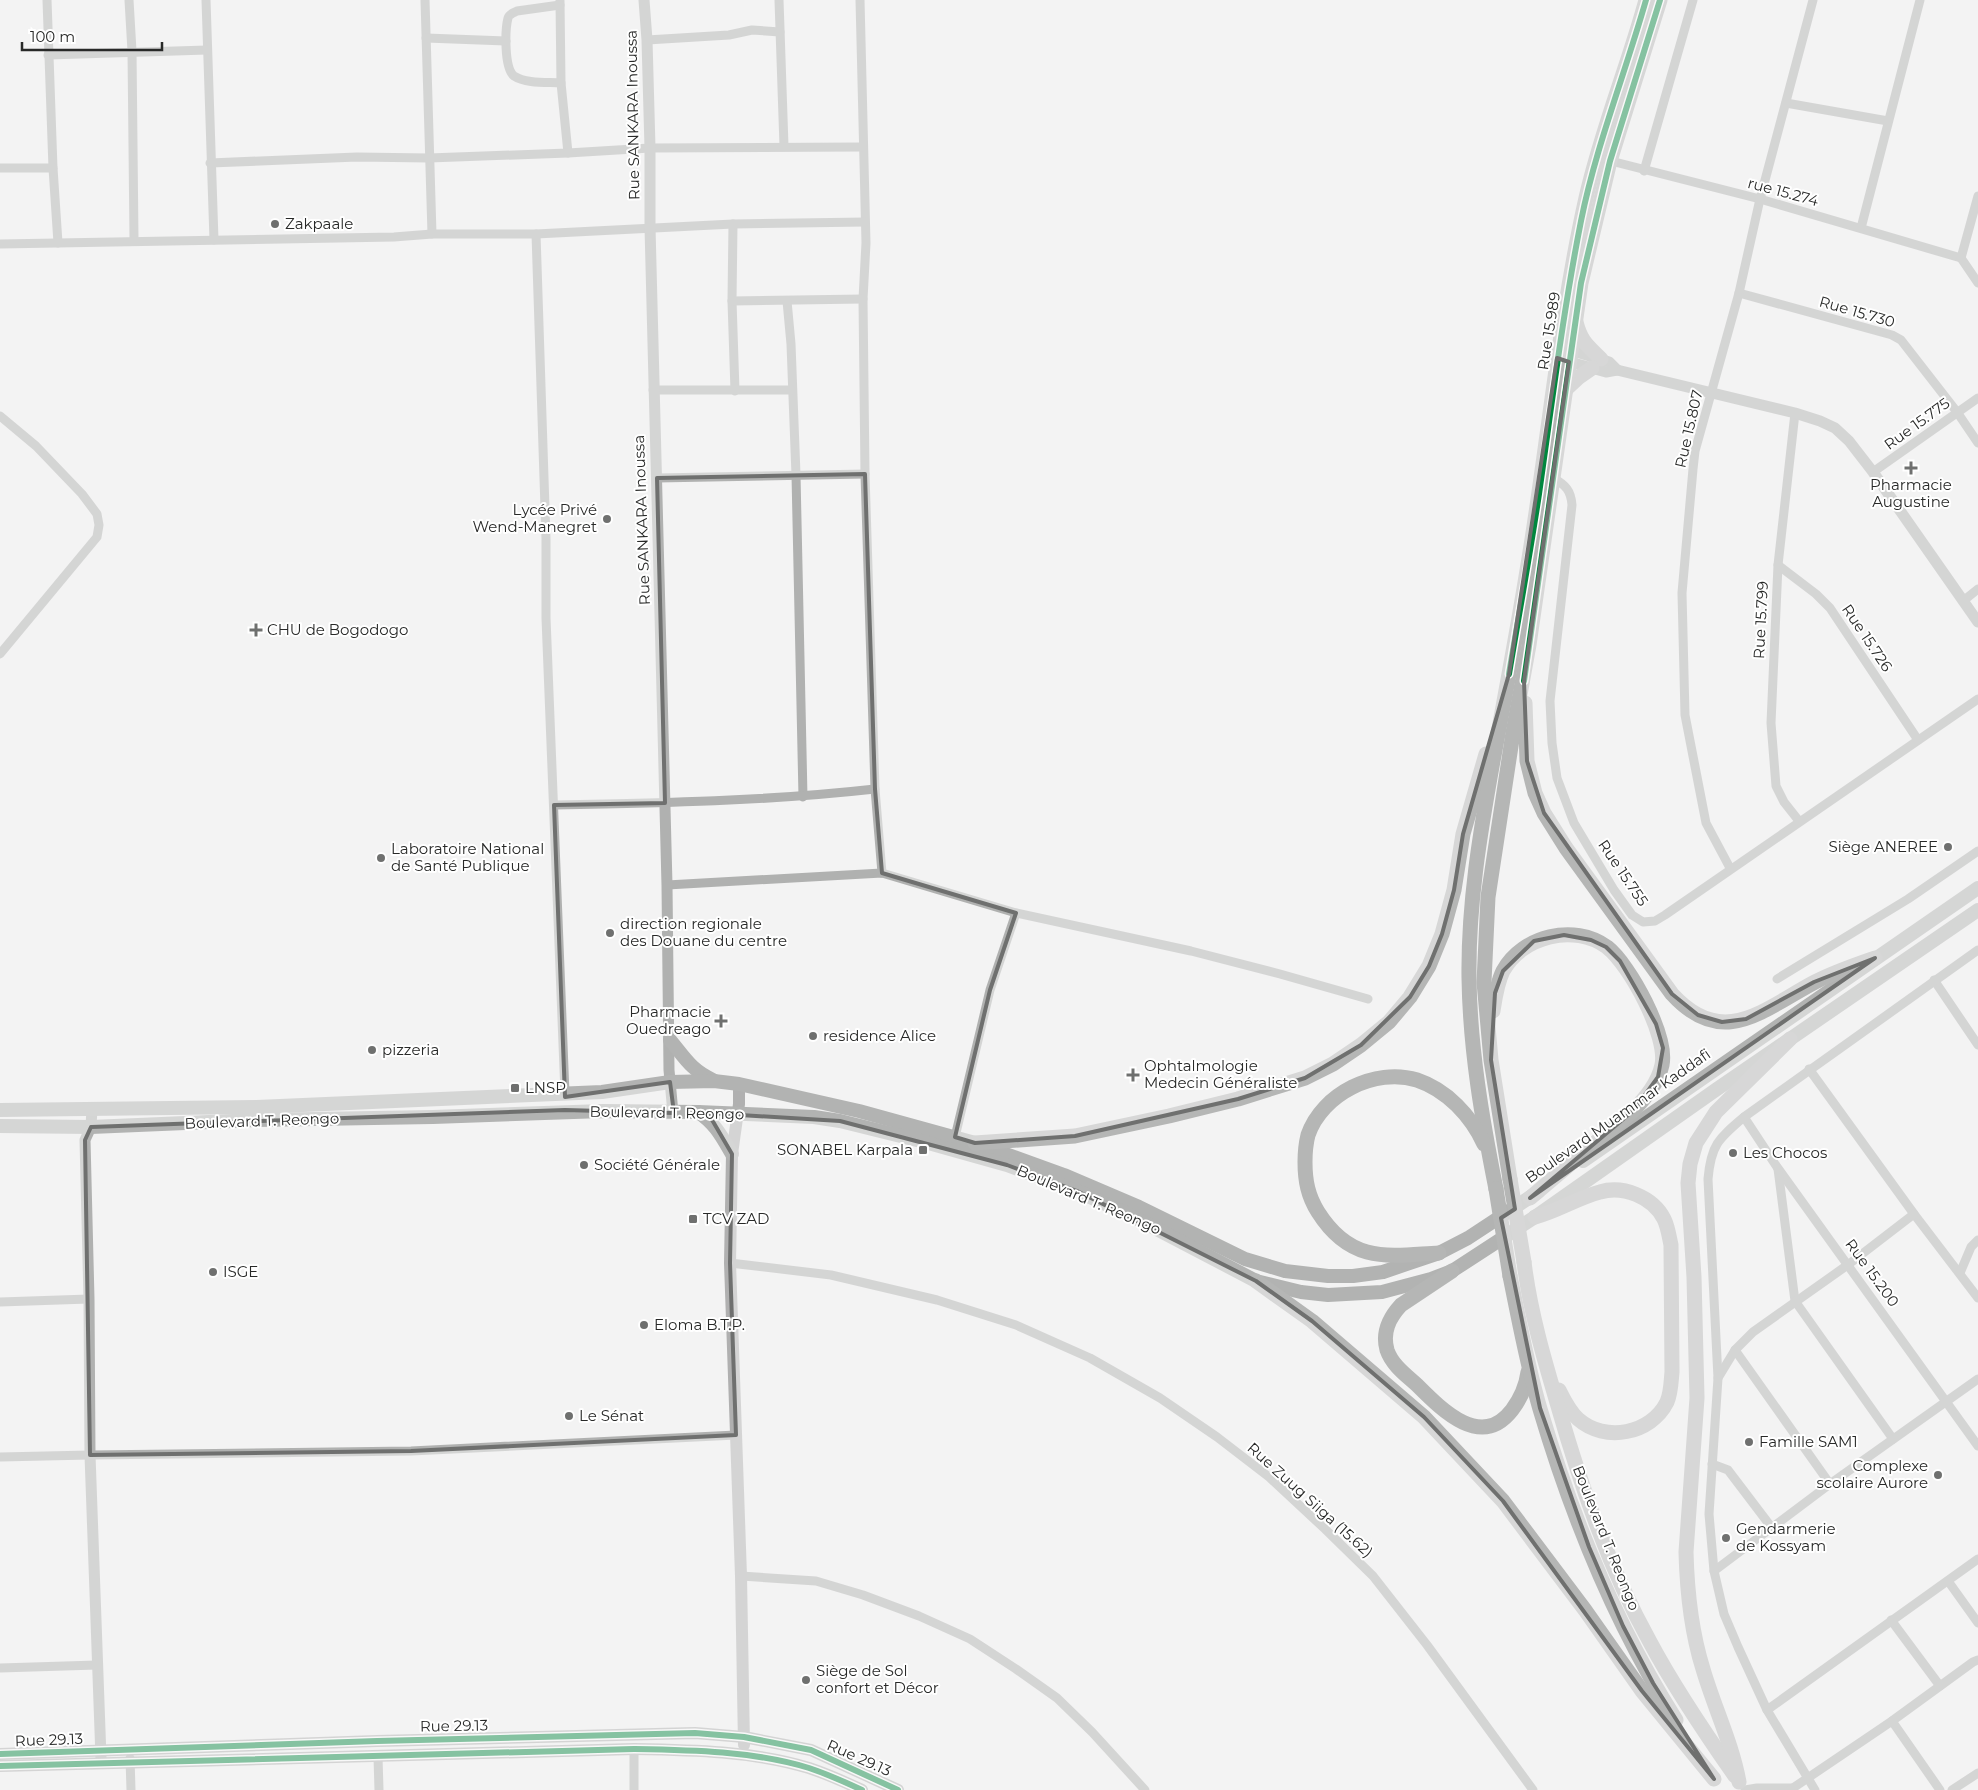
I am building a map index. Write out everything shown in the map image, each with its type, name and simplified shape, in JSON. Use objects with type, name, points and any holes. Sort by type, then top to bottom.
[{"type":"highway","name":"Rue 15.989","points":[[1509,674],[1564,354],[1581,221],[1603,159],[1646,0]]},
{"type":"highway","points":[[1491,1060],[1484,982],[1488,897],[1513,733],[1524,681],[1553,478],[1565,390],[1564,354],[1576,318],[1596,214],[1603,159],[1660,0]]},
{"type":"highway","points":[[1565,390],[1597,364],[1578,331],[1576,318]]},
{"type":"highway","points":[[975,1143],[1075,1136],[1238,1099],[1305,1078],[1333,1064],[1361,1045],[1389,1022],[1410,997],[1429,966],[1442,934],[1454,890],[1463,834],[1509,674]]},
{"type":"highway","points":[[1509,674],[1478,854],[1470,959],[1470,994],[1476,1075],[1510,1276],[1540,1408],[1564,1484],[1588,1547],[1624,1626],[1653,1683],[1718,1785]]},
{"type":"highway","points":[[1524,681],[1527,760],[1535,793],[1544,814],[1577,863],[1672,994],[1683,1006],[1711,1020],[1722,1022],[1746,1020],[1776,1006],[1814,982],[1875,958]]},
{"type":"highway","points":[[1491,1060],[1490,1027],[1496,993],[1503,971],[1515,956],[1534,941],[1558,936],[1578,936],[1591,940],[1606,947],[1620,961],[1656,1024],[1663,1048],[1662,1064],[1658,1077],[1649,1093],[1634,1110],[1530,1198]]},
{"type":"highway","points":[[1743,1787],[1696,1647],[1686,1575],[1697,1398],[1694,1277],[1688,1183],[1690,1164],[1696,1143],[1706,1126],[1733,1094],[1790,1039]]},
{"type":"highway","name":"Boulevard T. Reongo","points":[[1491,1060],[1524,1262],[1543,1356],[1581,1478],[1614,1566],[1633,1609],[1664,1668],[1743,1787]]},
{"type":"highway","points":[[1439,1253],[1384,1256],[1366,1252],[1349,1246],[1327,1226],[1312,1202],[1305,1178],[1308,1136],[1315,1122],[1334,1098],[1360,1084],[1386,1076],[1416,1080],[1445,1094],[1464,1113],[1482,1139],[1489,1156]]},
{"type":"highway","points":[[1535,1217],[1602,1191],[1625,1191],[1642,1197],[1659,1211],[1668,1229],[1671,1245],[1671,1390],[1667,1402],[1644,1427],[1620,1433],[1599,1430],[1583,1423],[1568,1408],[1543,1356]]},
{"type":"highway","points":[[1452,1271],[1401,1305],[1390,1320],[1385,1335],[1387,1350],[1397,1367],[1432,1400],[1455,1418],[1465,1424],[1489,1427],[1508,1416],[1518,1402],[1524,1391],[1529,1365]]},
{"type":"highway","points":[[1256,1281],[1312,1322],[1424,1417],[1502,1501],[1585,1610],[1642,1691],[1718,1785]]},
{"type":"main road","name":"Boulevard Muammar Kaddafi","points":[[1245,1259],[1285,1271],[1328,1276],[1354,1276],[1383,1272],[1439,1253],[1468,1238],[1530,1198],[1978,888]]},
{"type":"main road","points":[[1452,1271],[1535,1217],[1978,910]]},
{"type":"main road","points":[[670,1040],[687,1063],[698,1073],[714,1081]]},
{"type":"main road","name":"Boulevard T. Reongo","points":[[0,1110],[257,1107],[602,1092],[670,1082],[714,1081],[740,1084],[859,1111],[975,1143],[1064,1175],[1131,1203],[1245,1259]]},
{"type":"main road","points":[[740,1084],[732,1154],[730,1263],[741,1576],[743,1755]]},
{"type":"main road","name":"Boulevard T. Reongo","points":[[0,1126],[85,1127],[256,1120],[433,1117],[603,1111],[792,1115],[840,1121],[1007,1165],[1077,1191],[1130,1215],[1256,1281],[1301,1292],[1328,1295],[1382,1292],[1431,1279],[1452,1271]]},
{"type":"main road","points":[[698,1112],[708,1118],[718,1129],[732,1154]]},
{"type":"main road","name":"Rue 29.13","points":[[130,1756],[377,1741],[695,1733],[744,1737],[810,1750],[898,1790]]},
{"type":"main road","points":[[0,1766],[130,1756],[378,1756],[634,1748],[690,1750],[743,1755],[810,1768],[862,1790]]},
{"type":"main road","name":"Rue 29.13","points":[[0,1754],[101,1757]]},
{"type":"street","points":[[47,0],[53,168],[58,243]]},
{"type":"street","points":[[129,0],[132,52],[134,240]]},
{"type":"street","points":[[206,0],[214,240]]},
{"type":"street","points":[[425,0],[432,234]]},
{"type":"street","name":"Rue SANKARA Inoussa","points":[[644,0],[650,148],[653,390],[665,803],[670,1082],[673,1113]]},
{"type":"street","points":[[779,0],[784,146]]},
{"type":"street","points":[[860,0],[865,222],[863,299],[865,474],[875,790],[882,873]]},
{"type":"street","points":[[1644,171],[1693,0]]},
{"type":"street","name":"Rue 15.807","points":[[1730,868],[1706,823],[1695,774],[1684,707],[1682,592],[1692,469],[1695,451],[1739,293],[1760,199],[1813,0]]},
{"type":"street","points":[[1861,228],[1920,0]]},
{"type":"street","points":[[561,82],[530,80],[513,75],[508,68],[506,41],[508,18],[512,13],[560,3],[561,82],[568,153]]},
{"type":"street","points":[[647,40],[729,35],[752,30],[780,32]]},
{"type":"street","points":[[426,38],[506,41]]},
{"type":"street","points":[[48,55],[207,50]]},
{"type":"street","points":[[1786,102],[1888,120]]},
{"type":"street","points":[[210,163],[357,157],[429,158],[650,148],[862,147]]},
{"type":"street","name":"rue 15.274","points":[[1603,159],[1644,171],[1760,199],[1960,258]]},
{"type":"street","points":[[0,168],[53,168]]},
{"type":"street","points":[[1978,196],[1960,258],[1978,283]]},
{"type":"street","points":[[0,244],[134,240],[394,237],[432,234],[536,234],[650,227],[865,222]]},
{"type":"street","points":[[733,224],[732,301],[735,390]]},
{"type":"street","points":[[536,234],[546,539],[546,618],[565,1094]]},
{"type":"street","name":"Rue 15.730","points":[[1739,293],[1892,335],[1901,340],[1957,412],[1978,443]]},
{"type":"street","points":[[732,301],[863,299]]},
{"type":"street","points":[[787,301],[791,344],[796,475],[803,797]]},
{"type":"street","points":[[1564,354],[1597,364],[1606,372],[1617,370],[1795,413],[1835,428],[1849,441],[1873,472],[1978,622]]},
{"type":"street","points":[[653,390],[792,390]]},
{"type":"street","name":"Rue 15.775","points":[[1873,472],[1978,398]]},
{"type":"street","name":"Rue 15.799","points":[[1795,413],[1778,566],[1770,723],[1776,786],[1784,802],[1799,821]]},
{"type":"street","points":[[0,416],[36,446],[82,494],[97,514],[99,526],[97,537],[0,654]]},
{"type":"street","points":[[657,478],[865,474]]},
{"type":"street","name":"Rue 15.755","points":[[1553,478],[1565,485],[1571,494],[1572,505],[1550,701],[1552,743],[1557,778],[1574,823],[1614,890],[1632,915],[1643,922],[1654,921],[1665,914],[1978,698]]},
{"type":"street","name":"Rue 15.726","points":[[1778,566],[1816,594],[1830,608],[1918,740]]},
{"type":"street","points":[[1963,601],[1978,589]]},
{"type":"street","points":[[554,805],[665,803],[803,797],[875,790]]},
{"type":"street","points":[[1777,979],[1908,900],[1978,851]]},
{"type":"street","points":[[667,885],[882,873],[1016,913],[1190,951],[1368,999]]},
{"type":"street","points":[[955,1137],[990,990],[1016,913]]},
{"type":"street","points":[[1814,1790],[1767,1710],[1724,1614],[1714,1571],[1709,1514],[1718,1378],[1708,1179],[1710,1156],[1723,1134],[1744,1117],[1978,950]]},
{"type":"street","points":[[1934,980],[1978,1045]]},
{"type":"street","points":[[1809,1069],[1914,1214],[1978,1298]]},
{"type":"street","points":[[86,1108],[90,1454],[101,1757]]},
{"type":"street","name":"Rue 15.200","points":[[1744,1117],[1777,1167],[1978,1446]]},
{"type":"street","points":[[1777,1167],[1795,1301],[1893,1439]]},
{"type":"street","points":[[1718,1378],[1735,1350],[1753,1332],[1914,1214]]},
{"type":"street","points":[[1960,1273],[1970,1247],[1978,1240]]},
{"type":"street","name":"Rue Zuug Siiga (15.62)","points":[[730,1263],[831,1275],[937,1300],[1016,1326],[1082,1354],[1160,1398],[1217,1437],[1269,1477],[1373,1576],[1427,1645],[1533,1790]]},
{"type":"street","points":[[0,1302],[89,1300]]},
{"type":"street","points":[[1735,1350],[1830,1484]]},
{"type":"street","points":[[1714,1571],[1830,1484],[1978,1379]]},
{"type":"street","points":[[0,1457],[90,1454],[410,1451],[736,1435]]},
{"type":"street","points":[[1712,1464],[1728,1470],[1772,1528]]},
{"type":"street","points":[[1767,1710],[1978,1559]]},
{"type":"street","points":[[741,1576],[816,1581],[863,1595],[919,1616],[970,1639],[1056,1698],[1092,1732],[1145,1790]]},
{"type":"street","points":[[1948,1581],[1978,1623]]},
{"type":"street","points":[[1891,1620],[1940,1686]]},
{"type":"street","points":[[1743,1787],[1790,1789],[1892,1721],[1978,1660]]},
{"type":"street","points":[[0,1668],[97,1666]]},
{"type":"street","points":[[1892,1721],[1940,1790]]},
{"type":"street","points":[[634,1748],[634,1790]]},
{"type":"street","points":[[130,1756],[131,1790]]},
{"type":"street","points":[[378,1756],[379,1790]]},
{"type":"street","points":[[1952,1790],[1978,1773]]},
{"type":"highlighted area","points":[[1557,358],[1569,362],[1524,681],[1527,761],[1544,813],[1672,994],[1698,1015],[1722,1022],[1746,1019],[1814,982],[1875,958],[1530,1198],[1634,1110],[1658,1077],[1663,1048],[1656,1024],[1620,961],[1606,947],[1591,940],[1564,935],[1534,941],[1503,971],[1495,993],[1491,1060],[1515,1209],[1501,1218],[1540,1408],[1589,1547],[1623,1626],[1653,1683],[1714,1779],[1642,1691],[1503,1501],[1424,1417],[1312,1321],[1256,1281],[1077,1191],[1007,1165],[840,1121],[708,1113],[732,1154],[730,1263],[736,1435],[411,1451],[90,1455],[85,1140],[91,1127],[565,1110],[674,1113],[670,1082],[565,1097],[554,805],[665,803],[657,478],[865,474],[875,789],[882,873],[1016,913],[990,990],[955,1137],[975,1143],[1075,1136],[1238,1099],[1305,1078],[1361,1045],[1410,997],[1429,966],[1442,934],[1454,890],[1463,834],[1509,674]]},
{"type":"cycle path","points":[[1509,674],[1536,516],[1563,323],[1581,221],[1595,165],[1646,0]]},
{"type":"cycle path","points":[[1524,681],[1581,283],[1610,161],[1660,0]]},
{"type":"cycle path","points":[[0,1754],[377,1741],[695,1733],[744,1737],[811,1750],[898,1790]]},
{"type":"cycle path","points":[[0,1766],[634,1749],[678,1750],[722,1752],[788,1762],[809,1768],[862,1790]]},
{"type":"place","name":"Zakpaale","points":[[275,224]]},
{"type":"place","name":"Pharmacie Augustine","points":[[1911,468]]},
{"type":"place","name":"Lycée Privé Wend-Manegret","points":[[607,519]]},
{"type":"place","name":"CHU de Bogodogo","points":[[256,630]]},
{"type":"place","name":"Siège ANEREE","points":[[1948,847]]},
{"type":"place","name":"Laboratoire National de Santé Publique","points":[[381,858]]},
{"type":"place","name":"direction regionale des Douane du centre","points":[[610,933]]},
{"type":"place","name":"Pharmacie Ouedreago","points":[[721,1021]]},
{"type":"place","name":"residence Alice","points":[[813,1036]]},
{"type":"place","name":"pizzeria","points":[[372,1050]]},
{"type":"place","name":"Ophtalmologie Medecin Généraliste","points":[[1133,1075]]},
{"type":"place","name":"LNSP","points":[[515,1088]]},
{"type":"place","name":"SONABEL Karpala","points":[[923,1150]]},
{"type":"place","name":"Les Chocos","points":[[1733,1153]]},
{"type":"place","name":"Société Générale","points":[[584,1165]]},
{"type":"place","name":"TCV ZAD","points":[[693,1219]]},
{"type":"place","name":"ISGE","points":[[213,1272]]},
{"type":"place","name":"Eloma B.T.P.","points":[[644,1325]]},
{"type":"place","name":"Le Sénat","points":[[569,1416]]},
{"type":"place","name":"Famille SAM1","points":[[1749,1442]]},
{"type":"place","name":"Complexe scolaire Aurore","points":[[1938,1475]]},
{"type":"place","name":"Gendarmerie de Kossyam","points":[[1726,1538]]},
{"type":"place","name":"Siège de Sol confort et Décor","points":[[806,1680]]}]
